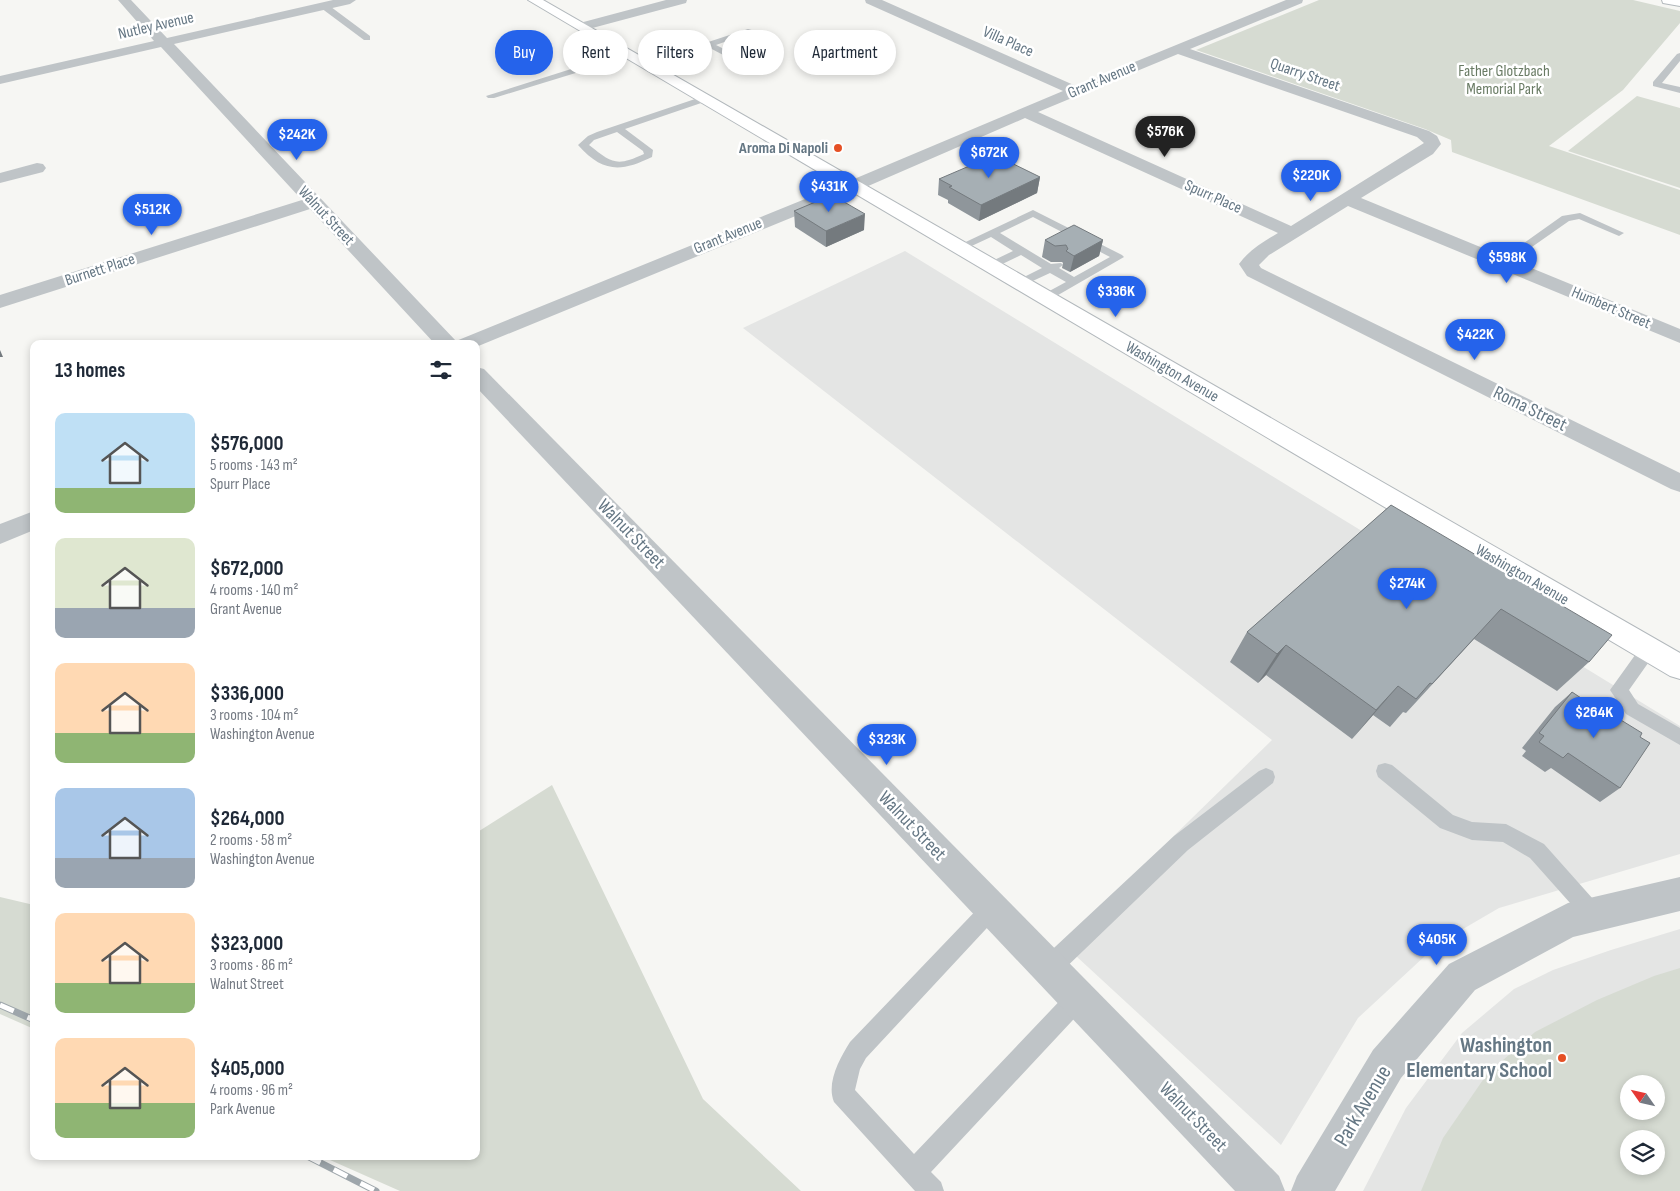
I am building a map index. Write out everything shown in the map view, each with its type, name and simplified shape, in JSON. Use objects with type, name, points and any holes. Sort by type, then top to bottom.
[{"type":"main road","name":"Washington Avenue","points":[[534,0],[1680,667]]},
{"type":"main road","points":[[1668,0],[1680,2]]},
{"type":"street","name":"Walnut Street","points":[[124,0],[443,340]]},
{"type":"street","name":"Nutley Avenue","points":[[0,80],[350,0]]},
{"type":"street","points":[[581,27],[681,0]]},
{"type":"street","name":"Villa Place","points":[[871,0],[1075,91]]},
{"type":"street","name":"Grant Avenue","points":[[474,340],[853,186],[1075,91],[1297,0]]},
{"type":"street","name":"Quarry Street","points":[[1176,49],[1423,134],[1431,139],[1432,144],[1427,150],[1347,199]]},
{"type":"street","name":"Spurr Place","points":[[1025,112],[1292,233]]},
{"type":"street","points":[[0,178],[36,168]]},
{"type":"street","points":[[1292,233],[1347,199]]},
{"type":"street","name":"Humbert Street","points":[[1347,199],[1680,337]]},
{"type":"street","name":"Burnett Place","points":[[0,302],[314,202]]},
{"type":"street","name":"Roma Street","points":[[1292,233],[1262,251],[1248,264],[1254,272],[1680,483]]},
{"type":"street","name":"Walnut Street","points":[[480,378],[1264,1191]]},
{"type":"street","points":[[0,534],[30,522]]},
{"type":"street","name":"Park Avenue","points":[[1312,1191],[1387,1064],[1462,977],[1568,921],[1680,894]]},
{"type":"lane","points":[[324,6],[367,38]]},
{"type":"lane","points":[[1680,56],[1656,84],[1680,90]]},
{"type":"lane","points":[[490,96],[636,59]]},
{"type":"lane","points":[[618,128],[648,150],[649,155],[616,167],[609,165],[583,145],[591,138],[618,128],[704,99]]},
{"type":"lane","points":[[959,248],[1033,213],[1089,247],[1118,257],[1046,298]]},
{"type":"lane","points":[[1502,263],[1566,218],[1580,216],[1619,232]]},
{"type":"lane","points":[[992,233],[1021,251],[1053,266],[1073,282]]},
{"type":"lane","points":[[990,266],[1021,251]]},
{"type":"lane","points":[[1020,283],[1053,266]]},
{"type":"lane","points":[[1649,649],[1620,690],[1632,709],[1680,737]]},
{"type":"lane","points":[[1385,771],[1447,822],[1472,831],[1506,833],[1537,851],[1594,915]]},
{"type":"lane","points":[[1049,968],[1182,843],[1266,777]]},
{"type":"lane","points":[[932,1191],[842,1094],[850,1064],[858,1050],[992,908]]},
{"type":"lane","points":[[914,1172],[1078,998]]},
{"type":"shaded area","points":[[905,251],[1680,726],[1680,854],[1499,908],[1439,943],[1358,1018],[1281,1145],[1063,944],[1272,740],[743,328]]},
{"type":"shaded area","name":"Washington Elementary School","points":[[1680,929],[1680,1191],[1363,1191],[1406,1108],[1462,1033],[1514,989],[1553,970]]},
{"type":"green space","name":"Father Glotzbach Memorial Park","points":[[1319,0],[1633,0],[1680,11],[1680,23],[1623,90],[1549,146],[1680,190],[1680,235],[1452,152],[1451,140],[1425,129],[1196,50]]},
{"type":"green space","points":[[1637,96],[1680,108],[1680,188],[1568,151]]},
{"type":"green space","points":[[552,785],[703,1099],[801,1191],[400,1191],[330,1160],[480,1160],[480,830]]},
{"type":"green space","points":[[0,897],[30,904],[30,1027],[0,1014]]},
{"type":"green space","name":"Washington Elementary School","points":[[1680,968],[1680,1191],[1421,1191],[1443,1138],[1487,1074],[1535,1032],[1597,1000],[1654,976]]},
{"type":"building","points":[[995,155],[1040,177],[981,205],[949,187],[952,186],[939,179]]},
{"type":"building","points":[[832,195],[865,214],[826,231],[794,211]]},
{"type":"building","points":[[1074,225],[1103,240],[1074,256],[1066,251],[1068,249],[1066,245],[1055,246],[1045,240]]},
{"type":"building","points":[[1391,505],[1612,635],[1589,662],[1501,609],[1416,699],[1398,686],[1376,710],[1286,645],[1277,654],[1247,632]]},
{"type":"building","points":[[1572,692],[1614,720],[1616,717],[1642,733],[1640,737],[1650,743],[1620,788],[1568,753],[1563,758],[1539,742],[1544,736],[1539,733]]},
{"type":"railway","points":[[0,1005],[30,1018]]},
{"type":"railway","points":[[315,1160],[376,1191]]},
{"type":"place","name":"Aroma Di Napoli","points":[[838,148]]},
{"type":"place","name":"Washington Elementary School","points":[[1562,1058]]}]
